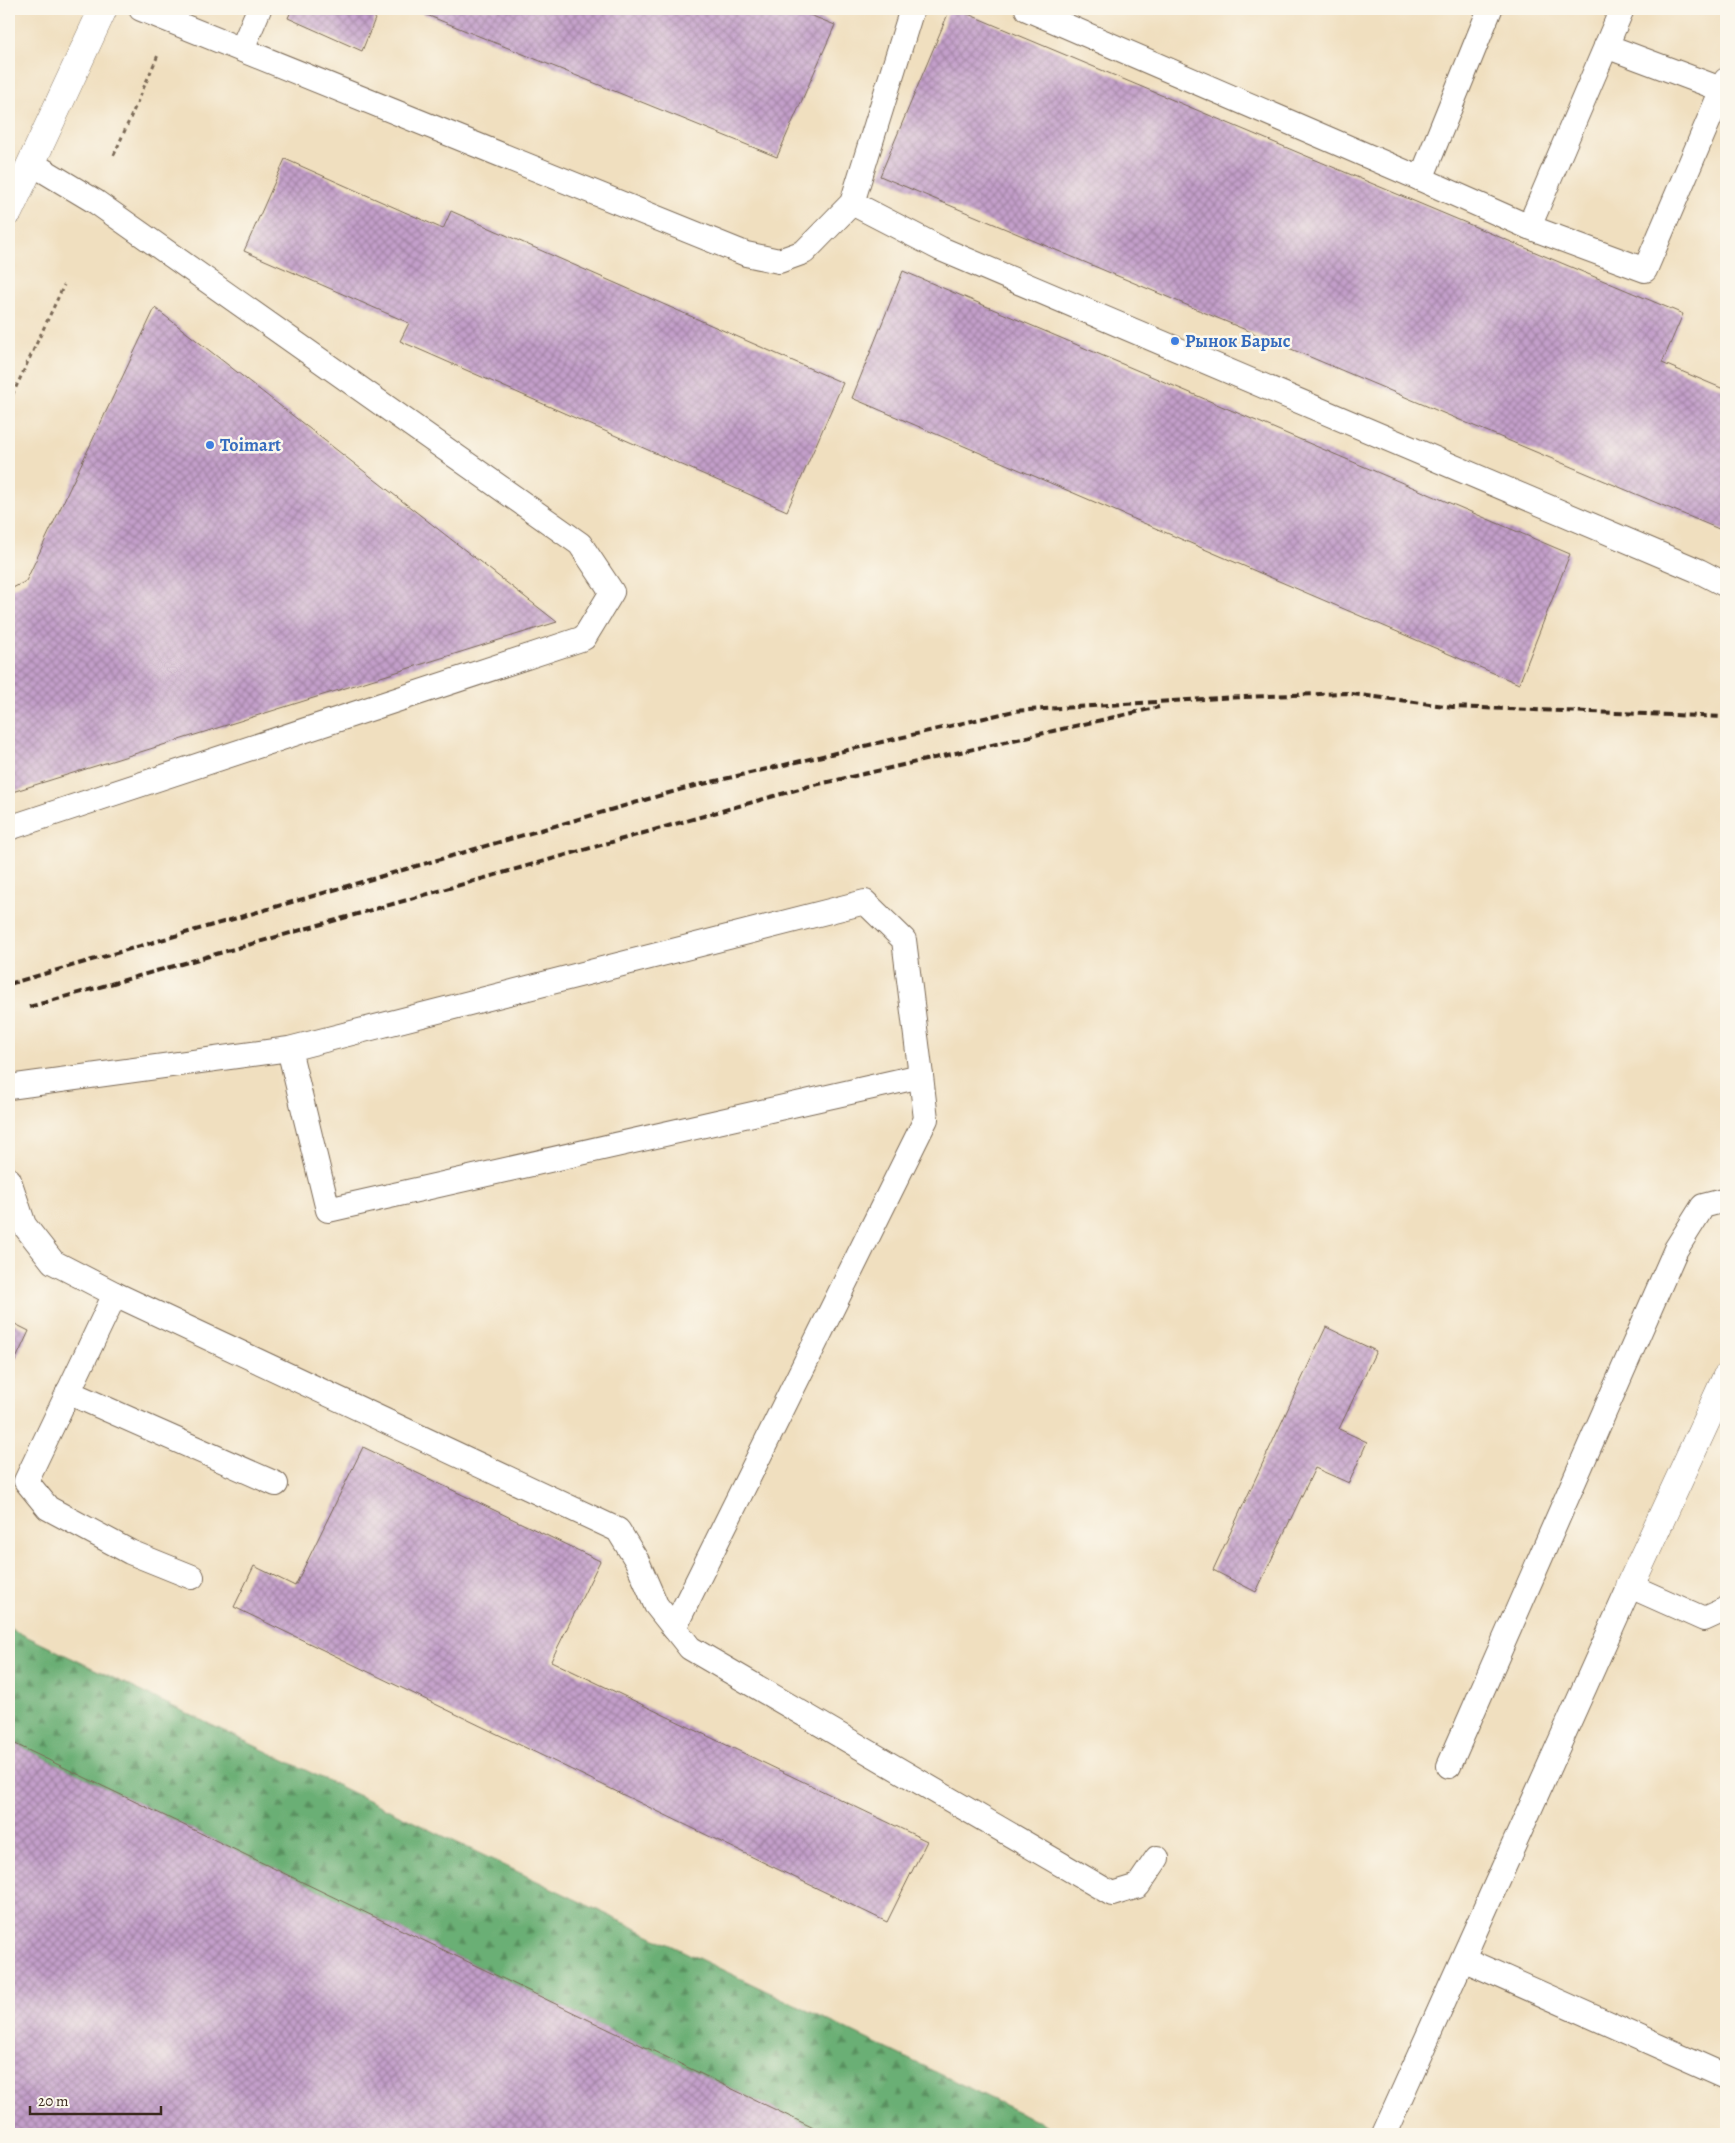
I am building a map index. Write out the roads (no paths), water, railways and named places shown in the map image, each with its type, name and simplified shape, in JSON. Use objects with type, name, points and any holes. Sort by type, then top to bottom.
[{"type":"main road","points":[[9,211],[103,9]]},
{"type":"main road","points":[[1630,1586],[1726,1378]]},
{"type":"lane","points":[[141,9],[173,20],[746,254],[779,261],[804,252],[852,203],[912,9]]},
{"type":"lane","points":[[242,49],[259,9]]},
{"type":"lane","points":[[1027,9],[1529,227],[1644,270],[1725,87],[1606,46]]},
{"type":"lane","points":[[1421,179],[1490,9]]},
{"type":"lane","points":[[1529,227],[1622,9]]},
{"type":"lane","points":[[9,828],[584,638],[612,592],[580,544],[96,202],[31,163]]},
{"type":"lane","points":[[852,203],[941,249],[1699,571],[1726,585]]},
{"type":"lane","points":[[9,1087],[289,1049],[866,902],[904,940],[926,1119],[674,1628]]},
{"type":"lane","points":[[289,1049],[328,1210],[920,1076]]},
{"type":"lane","points":[[9,1180],[24,1225],[53,1262],[115,1294],[618,1530],[637,1560],[656,1605],[690,1648],[1112,1894],[1138,1886],[1158,1858]]},
{"type":"lane","points":[[1449,1766],[1676,1249],[1703,1206],[1726,1200]]},
{"type":"lane","points":[[115,1294],[26,1481],[48,1508],[130,1552],[192,1578]]},
{"type":"lane","points":[[68,1392],[276,1484]]},
{"type":"lane","points":[[1384,2134],[1630,1586],[1704,1619],[1726,1609]]},
{"type":"lane","points":[[1463,1959],[1726,2076]]},
{"type":"railway","points":[[9,984],[686,788],[1014,711],[1218,698],[1345,693],[1453,707],[1726,717]]},
{"type":"railway","points":[[29,1007],[806,787],[1159,707]]},
{"type":"place","name":"Рынок Барыс","points":[[1175,341]]},
{"type":"place","name":"Toimart","points":[[210,445]]}]
